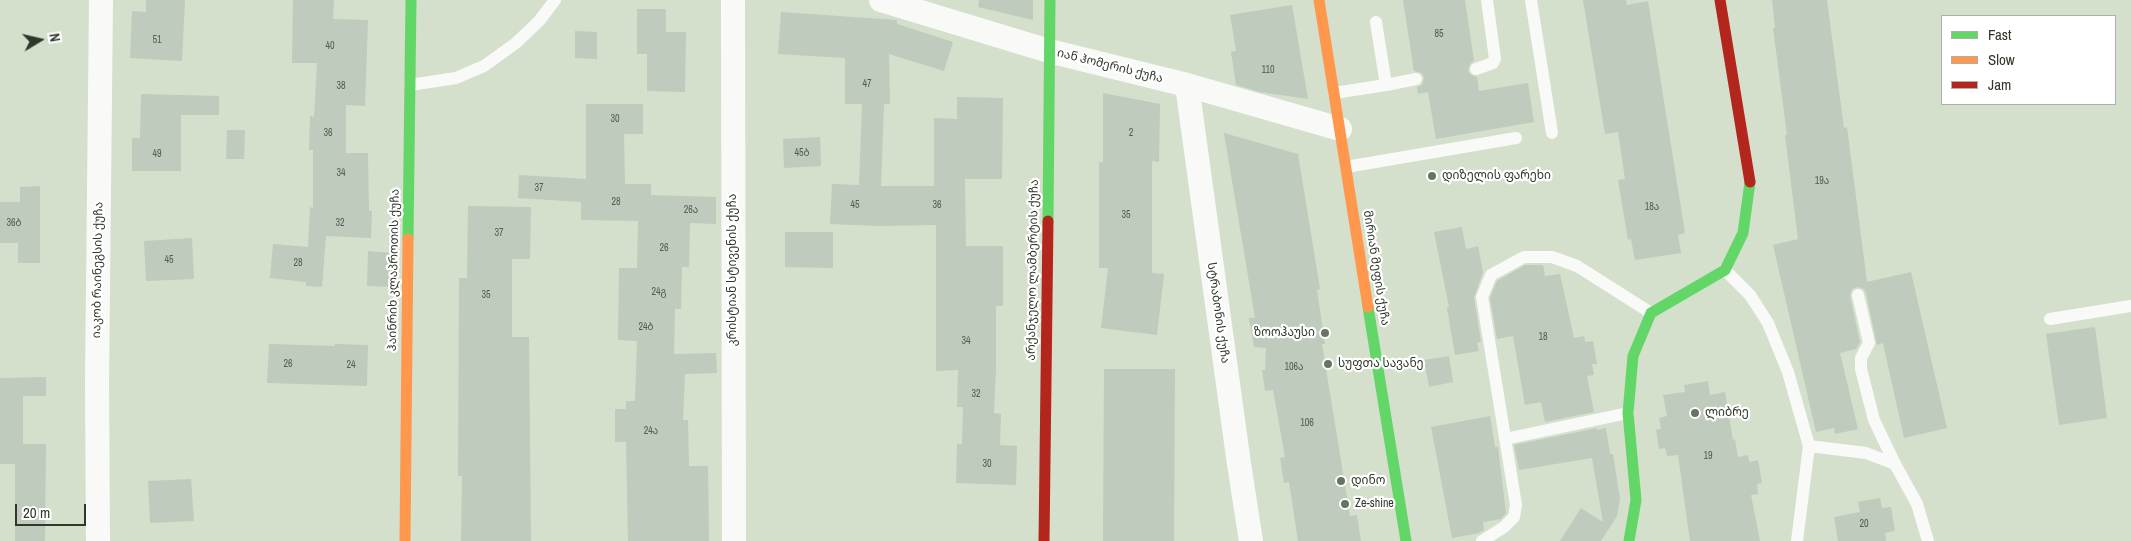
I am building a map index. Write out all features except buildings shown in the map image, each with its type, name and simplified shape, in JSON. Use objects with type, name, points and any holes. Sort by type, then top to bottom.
[{"type":"street","name":"იაკობ რაინეგსის ქუჩა","points":[[98,541],[96,383],[101,0]]},
{"type":"street","name":"ჰაინრიხ კლაპროთის ქუჩა","points":[[404,541],[411,0]]},
{"type":"street","name":"კრისტიან სტივენის ქუჩა","points":[[733,0],[734,541]]},
{"type":"street","name":"იან ჰომერის ქუჩა","points":[[881,0],[1049,51],[1187,85],[1265,109],[1340,129]]},
{"type":"street","name":"არქანჯელო ლამბერტის ქუჩა","points":[[1044,541],[1050,0]]},
{"type":"street","name":"მირიან მეფის ქუჩა","points":[[1319,0],[1406,541]]},
{"type":"street","points":[[1629,541],[1636,500],[1628,413],[1633,356],[1651,314],[1725,270],[1742,233],[1750,184],[1720,0]]},
{"type":"street","name":"სტრაბონის ქუჩა","points":[[1187,85],[1237,454],[1251,541]]},
{"type":"lane","points":[[410,85],[456,78],[484,66],[516,43],[539,21],[555,0]]},
{"type":"lane","points":[[1476,68],[1493,63],[1495,59],[1487,0]]},
{"type":"lane","points":[[1531,0],[1552,134]]},
{"type":"lane","points":[[1376,22],[1386,84]]},
{"type":"lane","points":[[1334,93],[1416,79]]},
{"type":"lane","points":[[1346,167],[1516,138]]},
{"type":"lane","points":[[1482,541],[1504,527],[1514,517],[1516,505],[1482,297],[1491,275],[1524,258],[1552,257],[1577,266],[1651,314]]},
{"type":"lane","points":[[1725,270],[1750,295],[1768,323],[1788,372],[1809,446],[1798,541]]},
{"type":"lane","points":[[1858,295],[1869,343],[1861,358],[1861,369],[1874,420],[1917,504],[1928,541]]},
{"type":"lane","points":[[2050,319],[2131,306]]},
{"type":"lane","points":[[1505,439],[1628,413]]},
{"type":"lane","points":[[1809,446],[1866,452],[1895,464]]},
{"type":"traffic: fast","points":[[408,239],[411,0]]},
{"type":"traffic: fast","points":[[1048,221],[1050,0]]},
{"type":"traffic: fast","points":[[1629,541],[1636,500],[1628,413],[1633,356],[1651,313],[1725,270],[1743,233],[1750,182]]},
{"type":"traffic: fast","points":[[1368,307],[1406,541]]},
{"type":"traffic: slow","points":[[1319,0],[1368,307]]},
{"type":"traffic: slow","points":[[405,541],[408,239]]},
{"type":"traffic: jam","points":[[1720,0],[1750,182]]},
{"type":"traffic: jam","points":[[1044,541],[1048,221]]},
{"type":"place","name":"დიზელის ფარეხი","points":[[1432,176]]},
{"type":"place","name":"ზოოჰაუსი","points":[[1325,333]]},
{"type":"place","name":"სუფთა სავანე","points":[[1328,364]]},
{"type":"place","name":"ლიბრე","points":[[1695,413]]},
{"type":"place","name":"დინო","points":[[1341,481]]},
{"type":"place","name":"Ze-shine","points":[[1345,504]]}]
